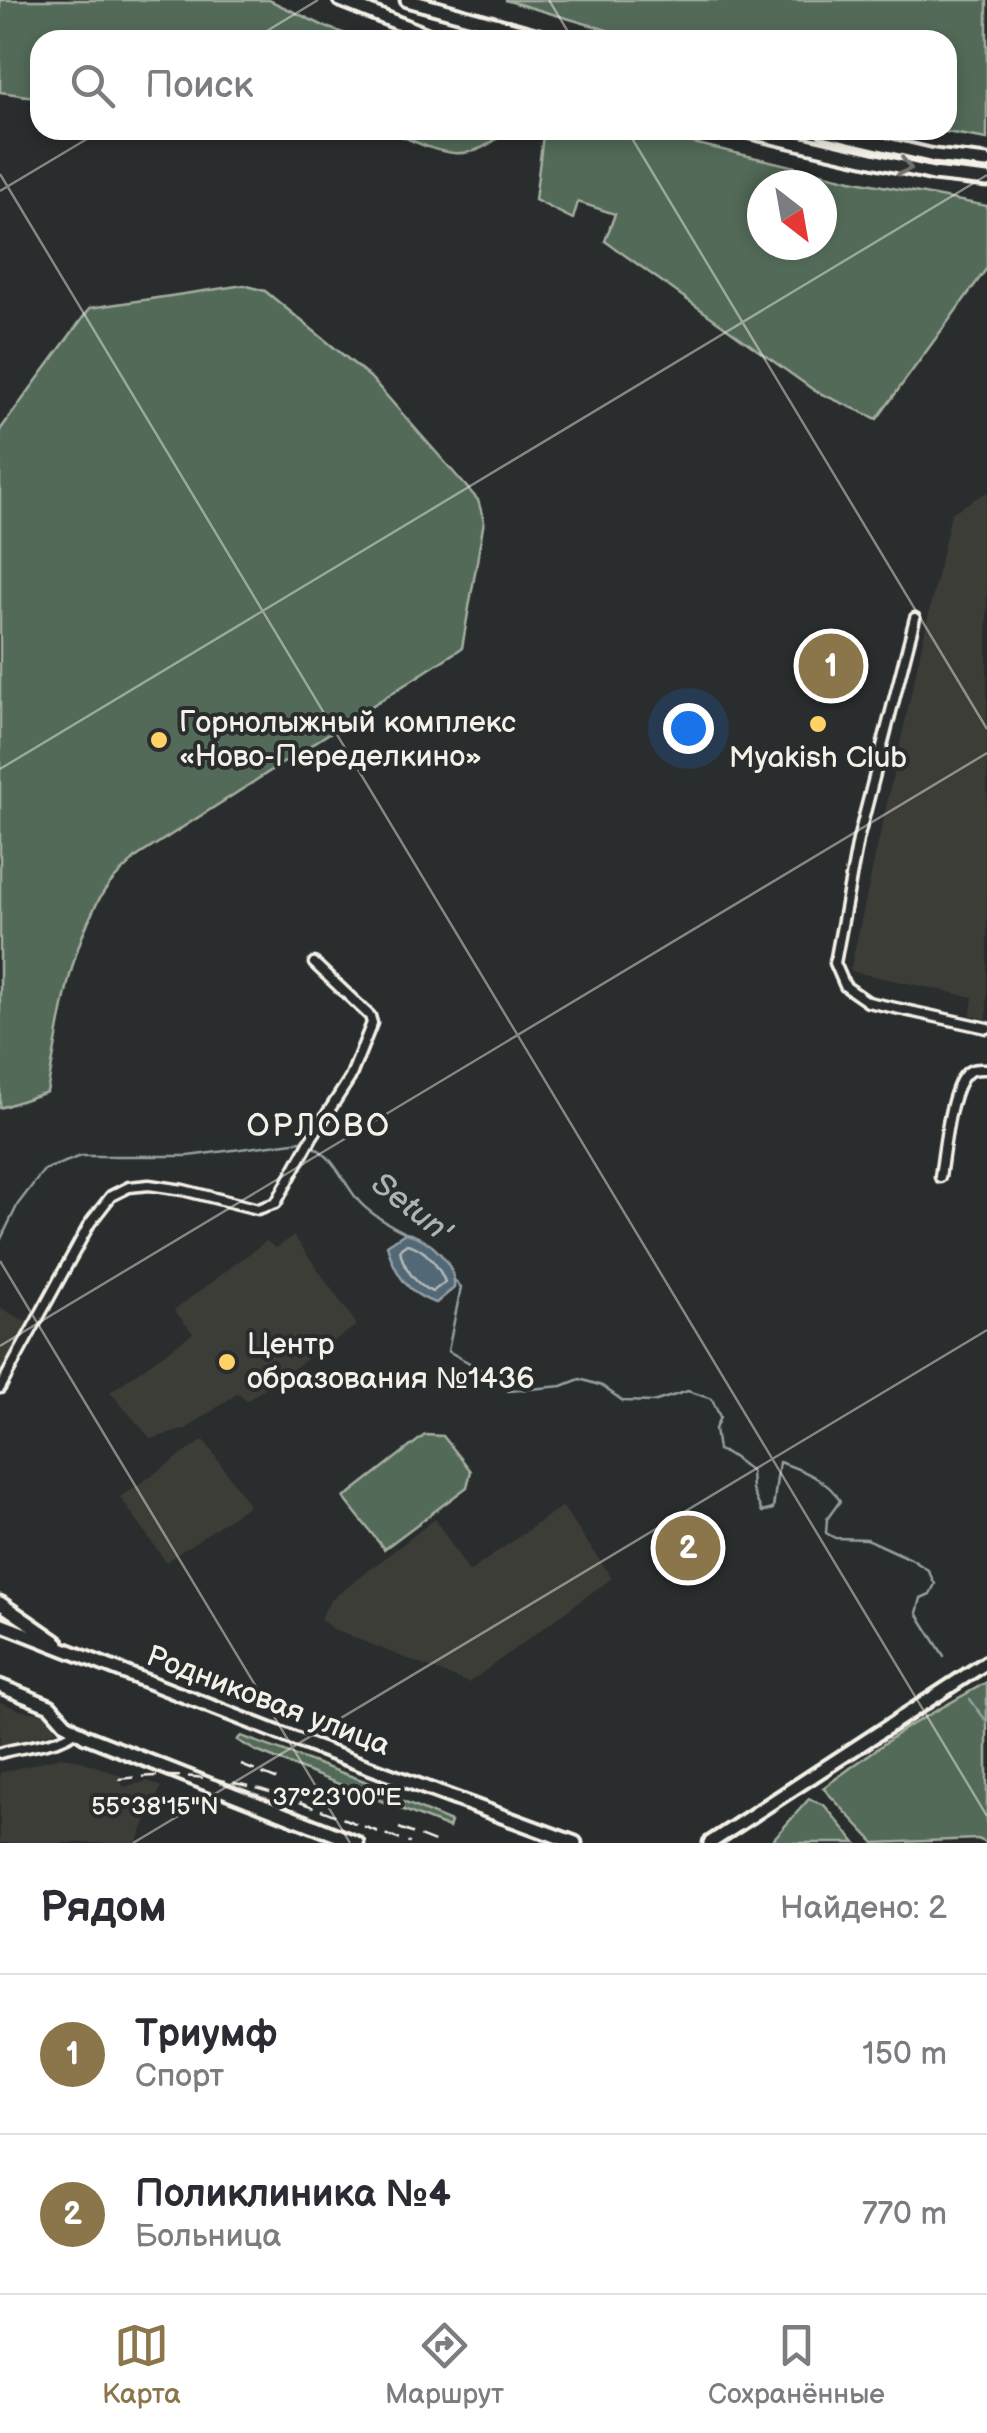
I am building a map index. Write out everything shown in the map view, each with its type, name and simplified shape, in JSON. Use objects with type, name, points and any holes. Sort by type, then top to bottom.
[{"type":"main road","points":[[340,0],[415,30]]},
{"type":"main road","points":[[406,0],[516,30]]},
{"type":"main road","points":[[786,140],[934,174],[987,180]]},
{"type":"main road","points":[[866,140],[934,156],[987,162]]},
{"type":"main road","points":[[0,1603],[70,1652]]},
{"type":"main road","name":"Родниковая улица","points":[[0,1624],[575,1843]]},
{"type":"main road","points":[[710,1843],[987,1662]]},
{"type":"main road","points":[[0,1686],[50,1706],[74,1731],[357,1843]]},
{"type":"street","points":[[915,618],[858,840],[834,954],[840,979],[852,992],[878,1006],[987,1028]]},
{"type":"street","points":[[0,1388],[90,1222],[112,1196],[129,1187],[149,1186],[268,1208],[276,1203],[312,1136],[350,1078],[372,1023],[370,1016],[314,963]]},
{"type":"street","points":[[940,1177],[957,1090],[972,1070],[987,1069]]},
{"type":"street","points":[[0,1753],[56,1740],[74,1731]]},
{"type":"shaded area","points":[[987,492],[987,1019],[971,1015],[973,997],[850,971],[951,513]]},
{"type":"shaded area","name":"Центр образования №1436","points":[[294,1236],[357,1325],[246,1401],[238,1393],[186,1429],[151,1439],[110,1392],[193,1333],[174,1310],[266,1241],[276,1248]]},
{"type":"shaded area","points":[[0,1308],[33,1325],[0,1383]]},
{"type":"shaded area","points":[[204,1440],[249,1505],[166,1562],[120,1497]]},
{"type":"shaded area","points":[[562,1506],[612,1578],[468,1683],[335,1630],[320,1619],[331,1600],[435,1519],[469,1572]]},
{"type":"shaded area","points":[[0,1702],[22,1711],[51,1714],[56,1731],[0,1745]]},
{"type":"shaded area","points":[[60,1757],[122,1776],[119,1780],[124,1787],[148,1781],[161,1787],[137,1843],[0,1843],[0,1773]]},
{"type":"green space","points":[[0,0],[269,0],[335,30],[30,30],[30,96],[0,92]]},
{"type":"green space","points":[[505,0],[987,0],[987,139],[957,134],[957,30],[607,30]]},
{"type":"green space","points":[[412,140],[495,140],[463,153],[434,149]]},
{"type":"green space","points":[[542,140],[681,140],[808,170],[747,170],[747,260],[837,260],[837,177],[987,206],[987,268],[877,419],[815,391],[605,241],[615,214],[578,202],[573,219],[535,200]]},
{"type":"green space","name":"Горнолыжный комплекс «Ново-Переделкино»","points":[[244,285],[265,291],[370,377],[478,500],[484,521],[462,648],[138,856],[118,875],[101,896],[80,942],[66,991],[47,1092],[0,1108],[0,430],[90,308]]},
{"type":"green space","points":[[425,1435],[443,1436],[471,1471],[467,1487],[384,1549],[344,1498]]},
{"type":"green space","points":[[987,1682],[987,1843],[978,1839],[875,1843],[823,1788],[904,1729]]},
{"type":"green space","points":[[241,1736],[370,1783],[396,1799],[451,1822],[449,1828],[256,1751],[237,1740]]},
{"type":"green space","points":[[809,1799],[824,1805],[856,1843],[770,1843]]},
{"type":"water","points":[[405,1233],[431,1245],[451,1270],[454,1288],[436,1303],[410,1288],[394,1264],[387,1245]]},
{"type":"waterway","name":"Setun'","points":[[0,1241],[18,1204],[44,1170],[81,1156],[188,1156],[301,1141],[328,1158],[367,1209],[404,1232]]},
{"type":"waterway","name":"Setun'","points":[[454,1280],[461,1287],[448,1351],[509,1391],[562,1386],[580,1379],[602,1386],[623,1401],[653,1402],[688,1391],[712,1399],[720,1417],[715,1429],[718,1450],[751,1471],[752,1490],[762,1512],[773,1509],[779,1462],[821,1481],[840,1501],[827,1519],[826,1533],[835,1538],[867,1539],[928,1570],[935,1584],[930,1594],[921,1598],[917,1613],[944,1656]]},
{"type":"waterway","name":"Setun'","points":[[970,1699],[987,1722]]},
{"type":"railway","points":[[241,1765],[283,1782]]},
{"type":"railway","points":[[119,1779],[162,1776],[236,1783],[410,1843]]},
{"type":"railway","points":[[399,1828],[437,1843]]},
{"type":"place","name":"Триумф","points":[[831,666]]},
{"type":"place","name":"Myakish Club","points":[[818,724]]},
{"type":"place","name":"Горнолыжный комплекс «Ново-Переделкино»","points":[[159,740]]},
{"type":"place","name":"Центр образования №1436","points":[[227,1362]]},
{"type":"place","name":"Поликлиника №4","points":[[688,1548]]},
{"type":"district","name":"ОРЛОВО","points":[[319,1126]]}]
